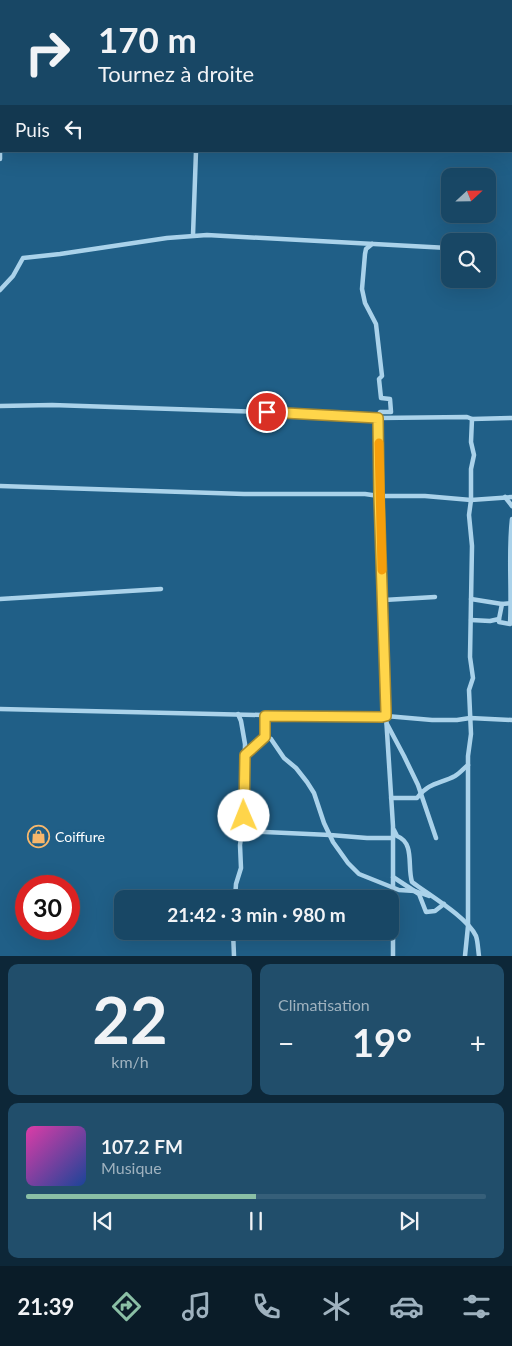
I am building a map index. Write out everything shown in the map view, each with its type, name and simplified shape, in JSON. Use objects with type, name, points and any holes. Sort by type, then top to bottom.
[{"type":"street","points":[[0,100],[0,110]]},
{"type":"street","points":[[193,235],[196,152]]},
{"type":"street","points":[[0,290],[13,276],[23,258],[193,235],[441,248]]},
{"type":"street","points":[[372,244],[366,250],[363,297],[376,324],[379,336],[382,376],[379,379],[380,394],[382,398],[390,399],[391,412],[380,412],[378,418],[386,723],[393,826],[393,956]]},
{"type":"street","points":[[0,406],[52,405],[267,412],[378,418],[512,418]]},
{"type":"street","points":[[465,956],[468,926],[469,690],[473,678],[470,657],[472,546],[469,515],[471,469],[474,455],[471,442],[472,419]]},
{"type":"street","points":[[0,486],[253,494],[365,494],[471,500],[512,497]]},
{"type":"street","points":[[505,497],[512,506]]},
{"type":"street","points":[[499,619],[499,622],[510,624],[512,603],[510,533],[512,519]]},
{"type":"street","points":[[0,599],[161,589]]},
{"type":"street","points":[[384,600],[436,597]]},
{"type":"street","points":[[471,599],[502,604],[512,603]]},
{"type":"street","points":[[499,619],[502,604]]},
{"type":"street","points":[[471,620],[490,621],[499,619]]},
{"type":"street","points":[[0,709],[265,716],[386,716],[432,720],[470,718],[512,720]]},
{"type":"street","points":[[236,890],[241,868],[245,755],[243,729],[238,714]]},
{"type":"street","points":[[245,755],[265,737],[265,716]]},
{"type":"street","points":[[386,723],[404,756],[436,838]]},
{"type":"street","points":[[265,737],[271,739],[284,758],[296,768],[307,782],[314,793],[324,823],[338,852],[359,874],[399,890],[415,891],[444,904],[468,926],[476,937],[479,956]]},
{"type":"street","points":[[391,798],[415,799],[420,793],[441,780],[455,776],[468,765]]},
{"type":"street","points":[[393,826],[397,836],[408,845],[412,882],[429,896]]},
{"type":"street","points":[[241,831],[393,838]]},
{"type":"street","points":[[393,877],[421,896],[426,912],[435,911],[444,904]]},
{"type":"street","points":[[233,940],[234,956]]},
{"type":"slow traffic","points":[[379,443],[382,570]]},
{"type":"place","name":"Coiffure","points":[[39,836]]},
{"type":"route","points":[[244,816],[245,755],[265,737],[265,716],[386,716],[378,418],[267,412]]}]
